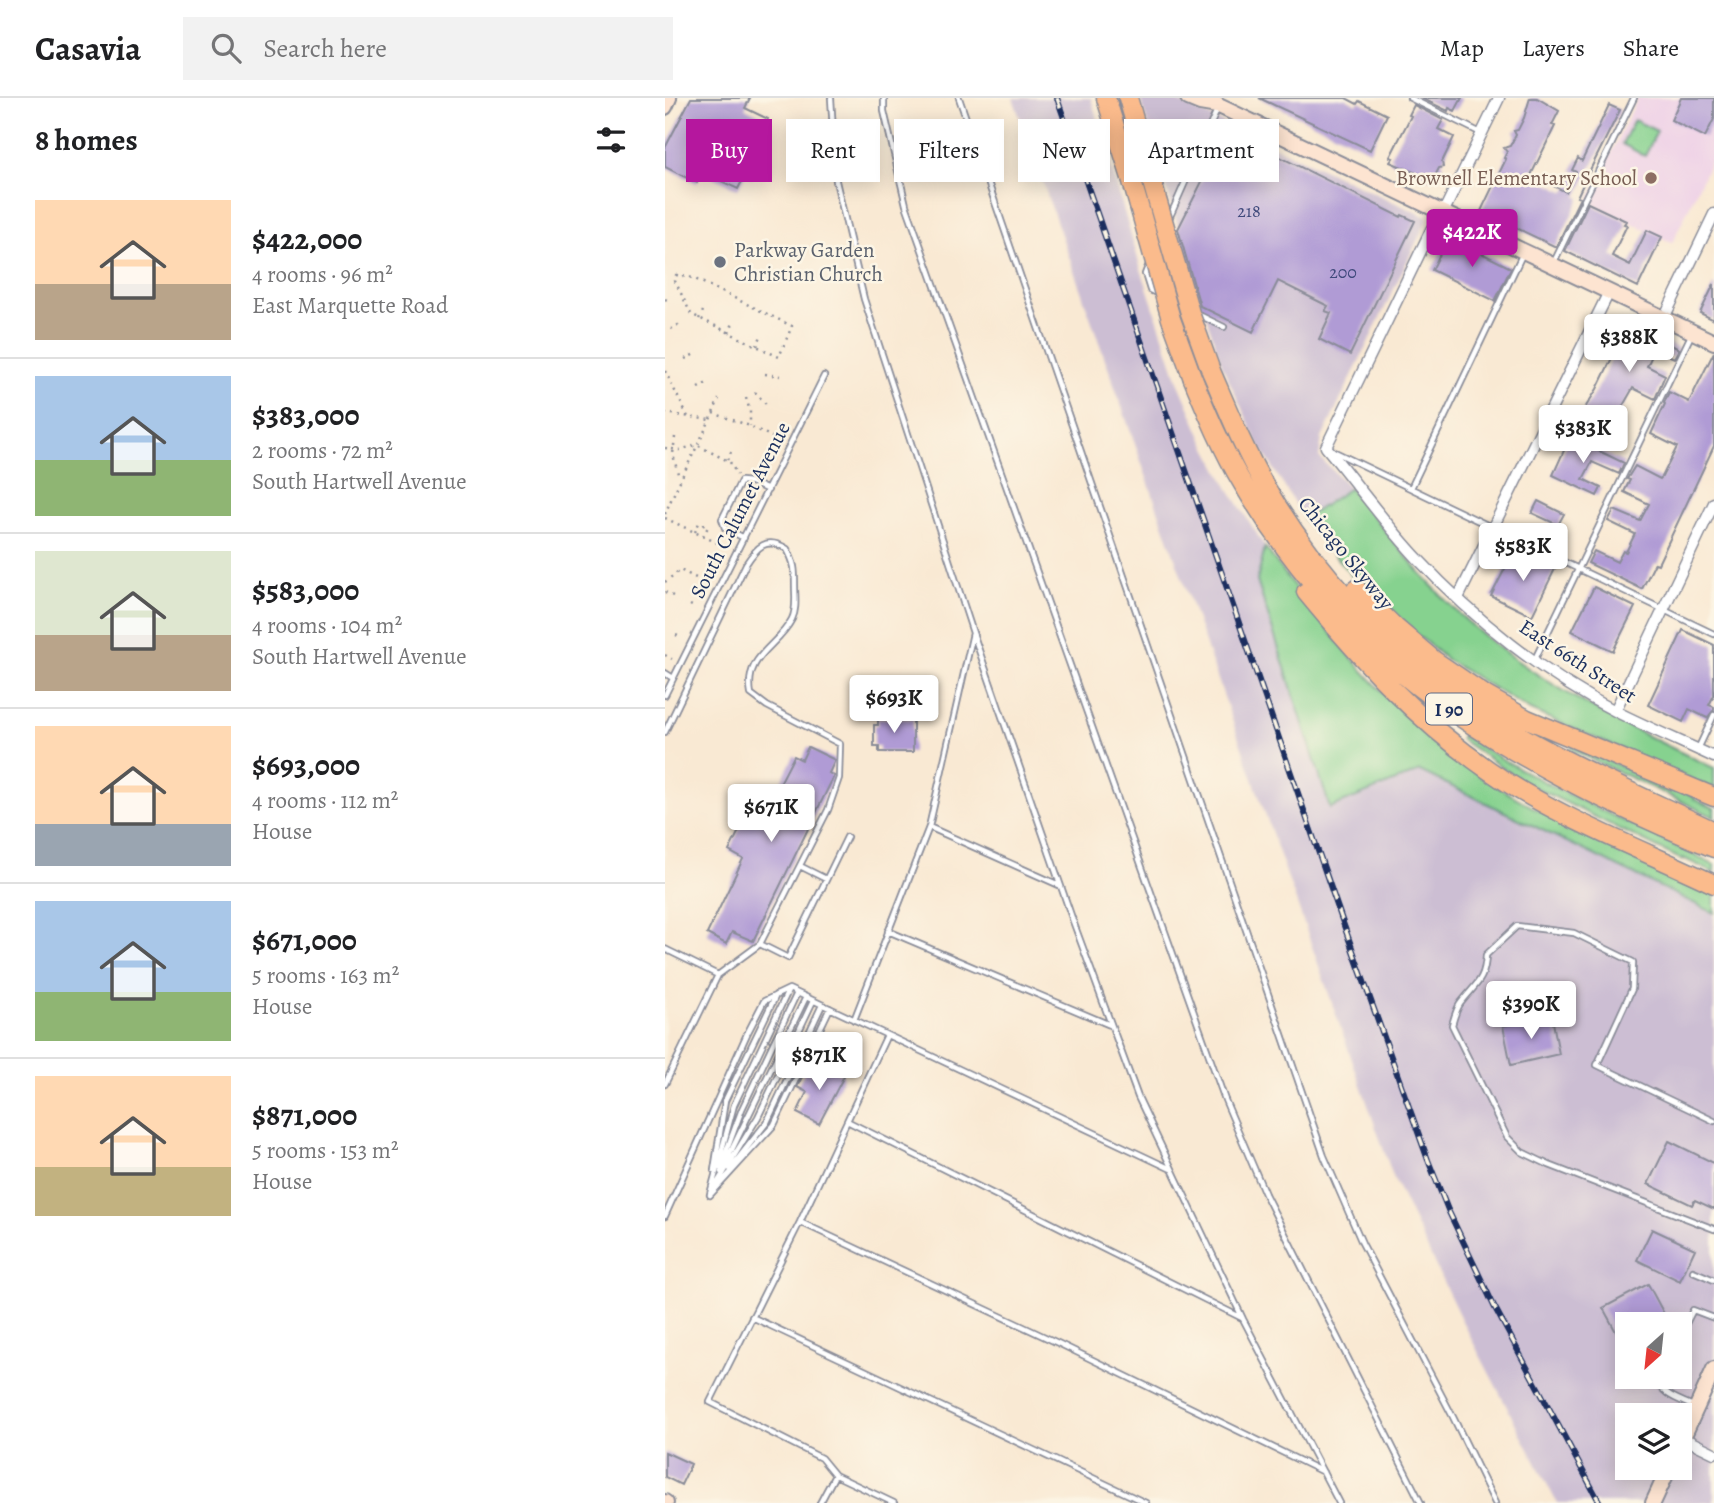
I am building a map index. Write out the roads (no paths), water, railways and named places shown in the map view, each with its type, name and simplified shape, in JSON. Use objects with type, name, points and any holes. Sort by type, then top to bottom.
[{"type":"highway","name":"Chicago Skyway","points":[[1106,98],[1171,319],[1193,379],[1224,448],[1271,528],[1305,572],[1360,634],[1403,674],[1445,707],[1496,740],[1560,775],[1673,831],[1714,848]]},
{"type":"highway","name":"Chicago Skyway","points":[[1128,98],[1190,313],[1212,371],[1234,424],[1265,486],[1307,549],[1379,631],[1426,672],[1466,701],[1526,739],[1714,831]]},
{"type":"highway","points":[[1271,528],[1307,593],[1381,679],[1413,711],[1450,741],[1491,772],[1535,798],[1714,884]]},
{"type":"highway","points":[[1307,549],[1342,575],[1395,628],[1435,662],[1485,695],[1527,719],[1714,797]]},
{"type":"highway","name":"Chicago Skyway","points":[[1673,831],[1714,856]]},
{"type":"street","points":[[665,107],[669,98]]},
{"type":"street","points":[[1188,98],[1200,103],[1217,101],[1443,213],[1714,342]]},
{"type":"street","points":[[1326,447],[1431,230],[1443,213],[1499,98]]},
{"type":"street","points":[[1664,318],[1714,214]]},
{"type":"street","points":[[1458,598],[1609,292]]},
{"type":"street","name":"East 66th Street","points":[[1326,447],[1417,558],[1458,598],[1534,660],[1615,711],[1714,757]]},
{"type":"street","points":[[1615,711],[1714,503]]},
{"type":"street","points":[[1692,1417],[1714,1369]]},
{"type":"street","points":[[1692,1445],[1714,1453]]},
{"type":"street","points":[[1654,1503],[1664,1480]]},
{"type":"lane","points":[[831,98],[836,181],[864,299],[973,633],[1060,885],[1138,1097],[1243,1319],[1339,1503]]},
{"type":"lane","points":[[884,98],[884,111],[906,205],[1225,1100],[1265,1194],[1421,1503]]},
{"type":"lane","points":[[959,98],[1324,1156],[1362,1242],[1495,1503]]},
{"type":"lane","points":[[1410,98],[1482,133]]},
{"type":"lane","points":[[1552,265],[1633,98]]},
{"type":"lane","points":[[1161,236],[1217,101]]},
{"type":"lane","points":[[1156,248],[1145,274],[1150,290],[1224,327]]},
{"type":"lane","points":[[1411,488],[1524,252]]},
{"type":"lane","points":[[1534,660],[1692,332]]},
{"type":"lane","name":"South Calumet Avenue","points":[[665,695],[824,376]]},
{"type":"lane","points":[[1326,447],[1714,634]]},
{"type":"lane","points":[[744,538],[725,528],[722,519],[741,481],[751,482],[768,490]]},
{"type":"lane","points":[[665,732],[746,564],[757,547],[768,543],[781,545],[787,549],[795,564],[795,606],[792,620],[752,668],[749,680],[751,694],[767,706],[839,744],[839,778],[828,810],[760,944],[718,975],[665,1083]]},
{"type":"lane","points":[[854,1020],[929,827],[973,633]]},
{"type":"lane","points":[[665,673],[673,678]]},
{"type":"lane","points":[[1697,750],[1714,715]]},
{"type":"lane","points":[[929,827],[1060,885]]},
{"type":"lane","points":[[760,944],[788,958],[847,837]]},
{"type":"lane","points":[[800,866],[826,879]]},
{"type":"lane","points":[[1714,1121],[1597,1065],[1632,989],[1633,962],[1574,933],[1517,926],[1486,955],[1485,971],[1476,987],[1459,1005],[1452,1025],[1507,1137],[1522,1152],[1549,1164],[1714,1229]]},
{"type":"lane","points":[[888,931],[1111,1025]]},
{"type":"lane","points":[[665,949],[718,975]]},
{"type":"lane","points":[[789,989],[1172,1170]]},
{"type":"lane","points":[[665,1216],[764,1001],[789,989]]},
{"type":"lane","points":[[710,1195],[734,1105],[789,989]]},
{"type":"lane","points":[[710,1195],[742,1109],[797,993]]},
{"type":"lane","points":[[710,1195],[725,1101],[776,995]]},
{"type":"lane","points":[[710,1195],[806,997]]},
{"type":"lane","points":[[710,1195],[758,1117],[813,1001]]},
{"type":"lane","points":[[710,1195],[767,1122],[822,1004]]},
{"type":"lane","points":[[710,1195],[774,1125],[831,1008]]},
{"type":"lane","points":[[887,1035],[800,1222],[710,1402],[821,1458],[835,1475],[894,1503]]},
{"type":"lane","points":[[847,1121],[1243,1319]]},
{"type":"lane","points":[[800,1222],[1060,1344],[1323,1473]]},
{"type":"lane","points":[[1693,1271],[1714,1280]]},
{"type":"lane","points":[[1692,1312],[1693,1310],[1714,1318]]},
{"type":"lane","points":[[752,1317],[1146,1503]]},
{"type":"lane","points":[[1662,1390],[1696,1408]]},
{"type":"lane","points":[[820,1503],[835,1475]]},
{"type":"railway","points":[[1057,98],[1428,1160],[1448,1210],[1494,1306],[1600,1503]]},
{"type":"place","name":"Brownell Elementary School","points":[[1651,178]]},
{"type":"place","name":"Parkway Garden Christian Church","points":[[720,262]]}]
